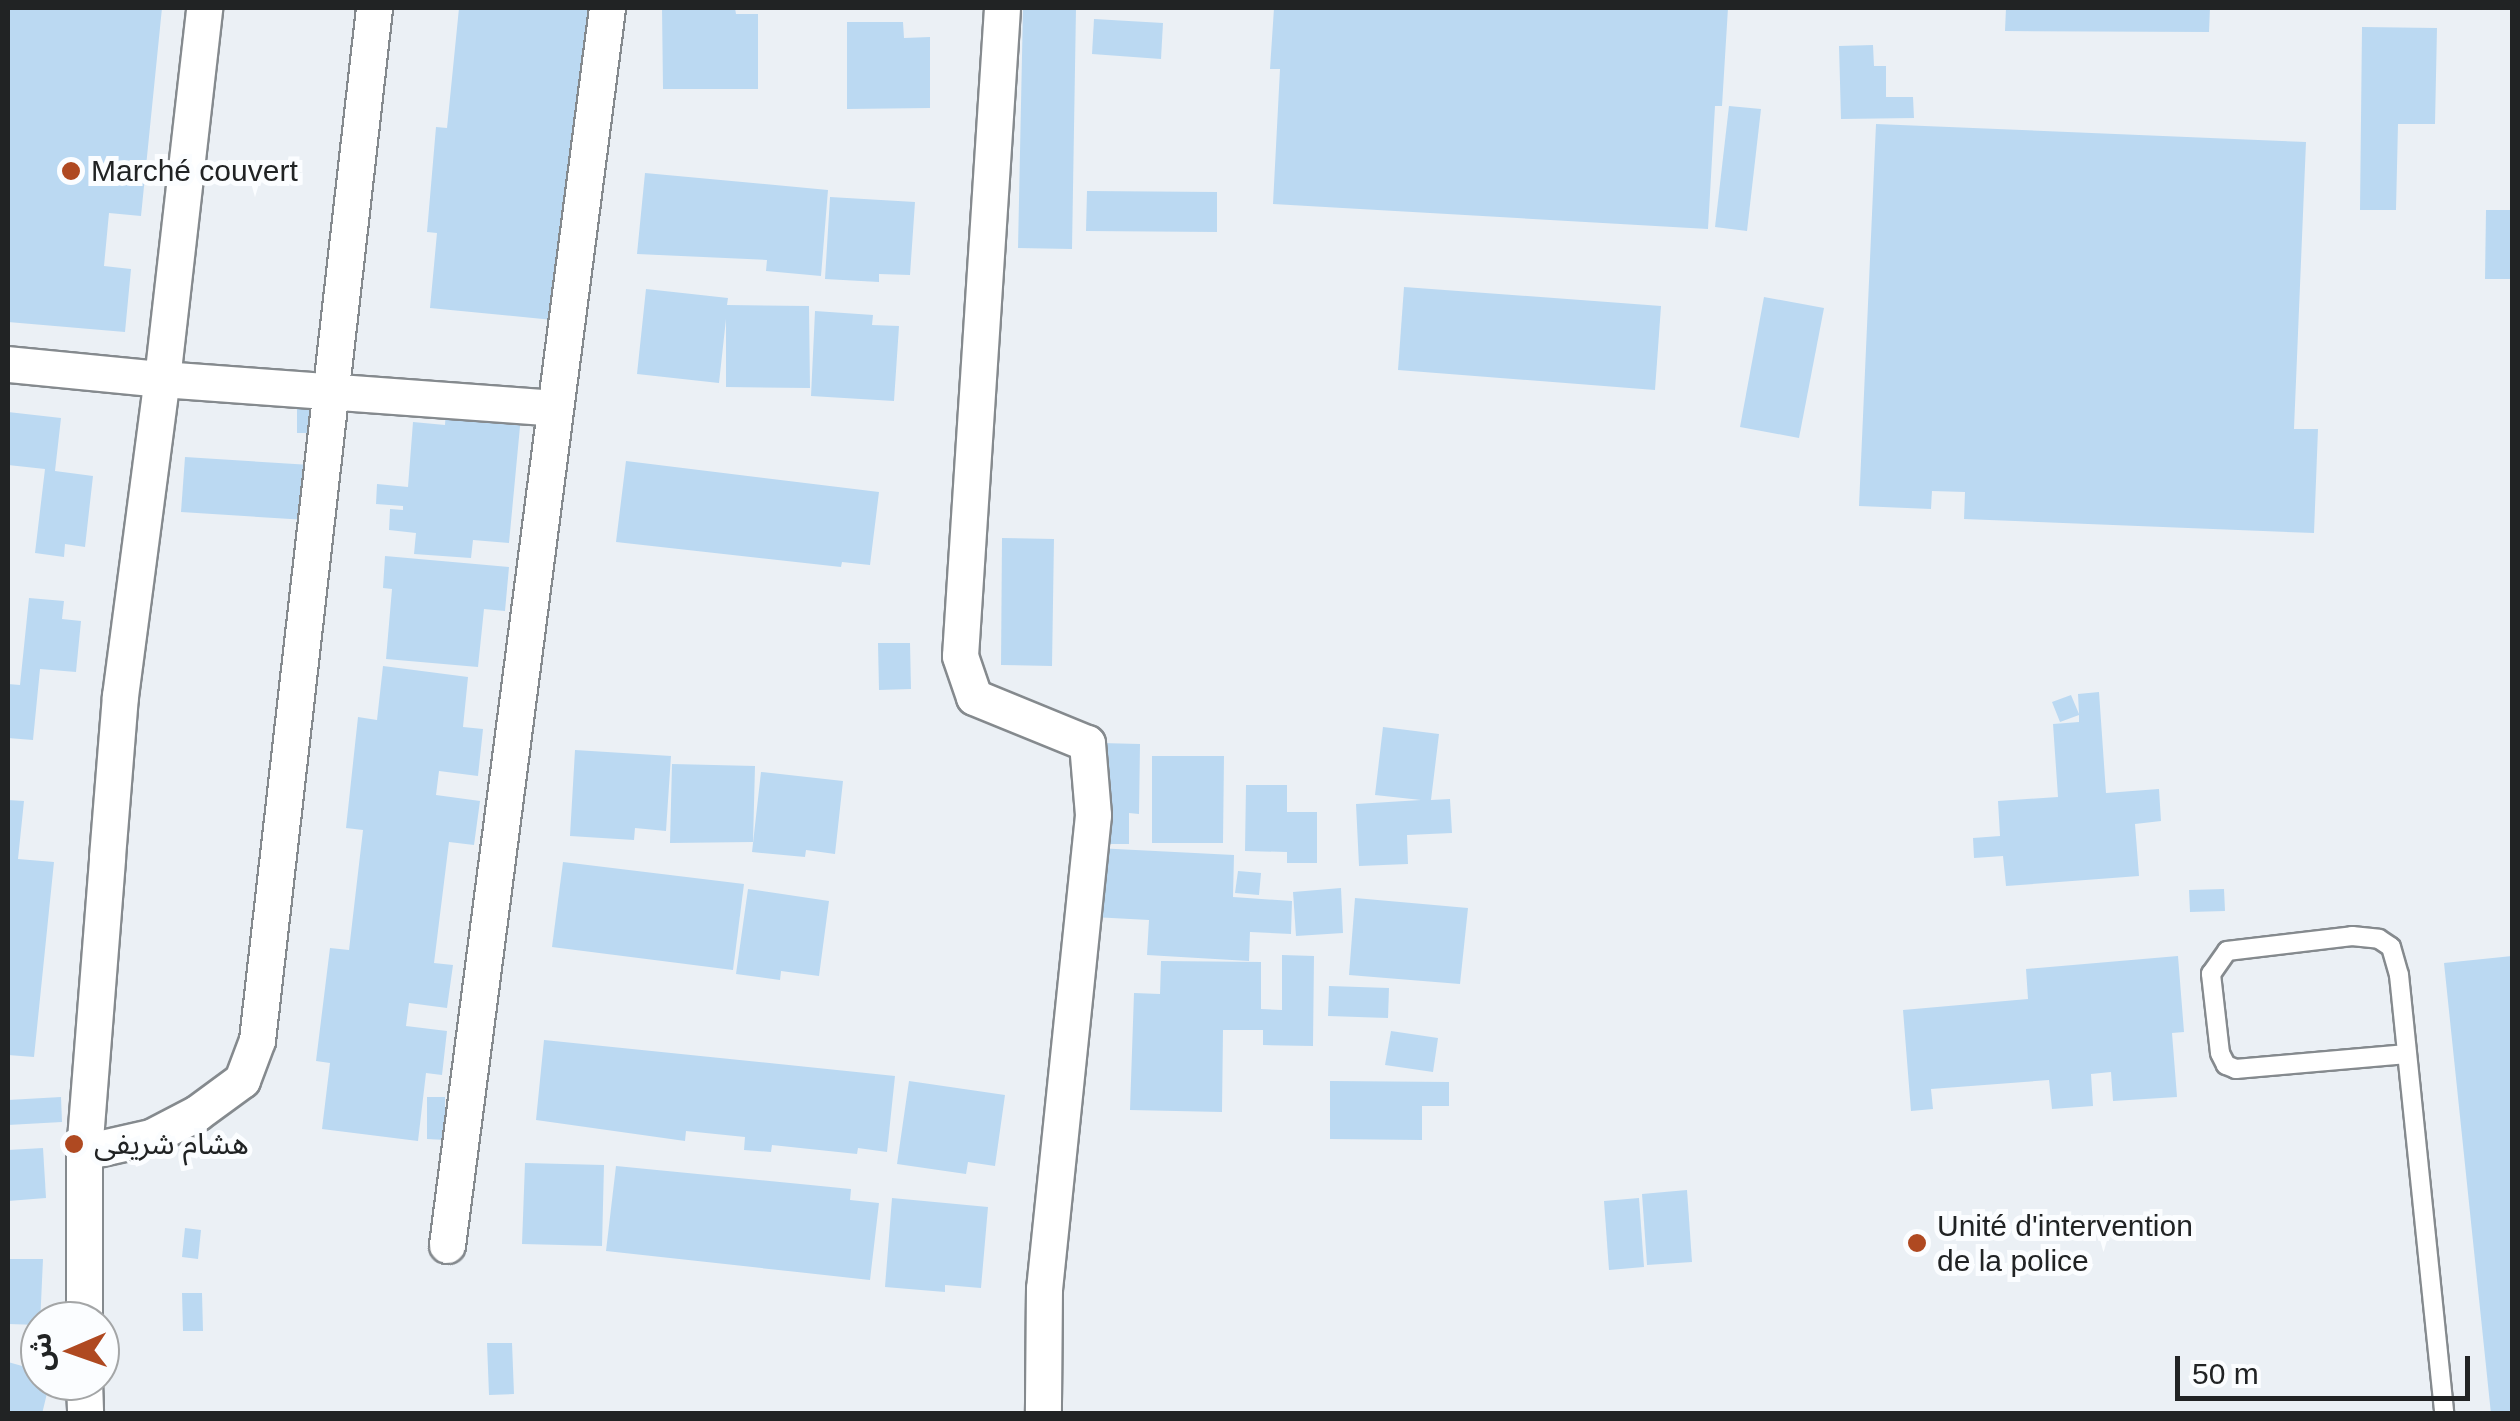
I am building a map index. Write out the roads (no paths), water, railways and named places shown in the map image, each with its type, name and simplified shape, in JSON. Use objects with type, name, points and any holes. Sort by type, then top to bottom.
[{"type":"street","points":[[84,1301],[84,1152],[120,696],[162,379],[204,8]]},
{"type":"street","points":[[84,1152],[151,1137],[197,1113],[242,1080],[258,1040],[374,8]]},
{"type":"street","points":[[447,1244],[607,8]]},
{"type":"street","points":[[1002,8],[960,656],[974,698],[1087,742],[1093,814],[1044,1288],[1043,1414]]},
{"type":"street","points":[[8,364],[555,408]]},
{"type":"lane","points":[[2407,1054],[2236,1069],[2226,1065],[2220,1053],[2211,974],[2227,951],[2352,936],[2379,939],[2391,947],[2399,975],[2444,1414]]},
{"type":"place","name":"Marché couvert","points":[[71,171]]},
{"type":"place","name":"هشام شريفى","points":[[74,1144]]},
{"type":"place","name":"Unité d'intervention de la police","points":[[1917,1243]]}]
